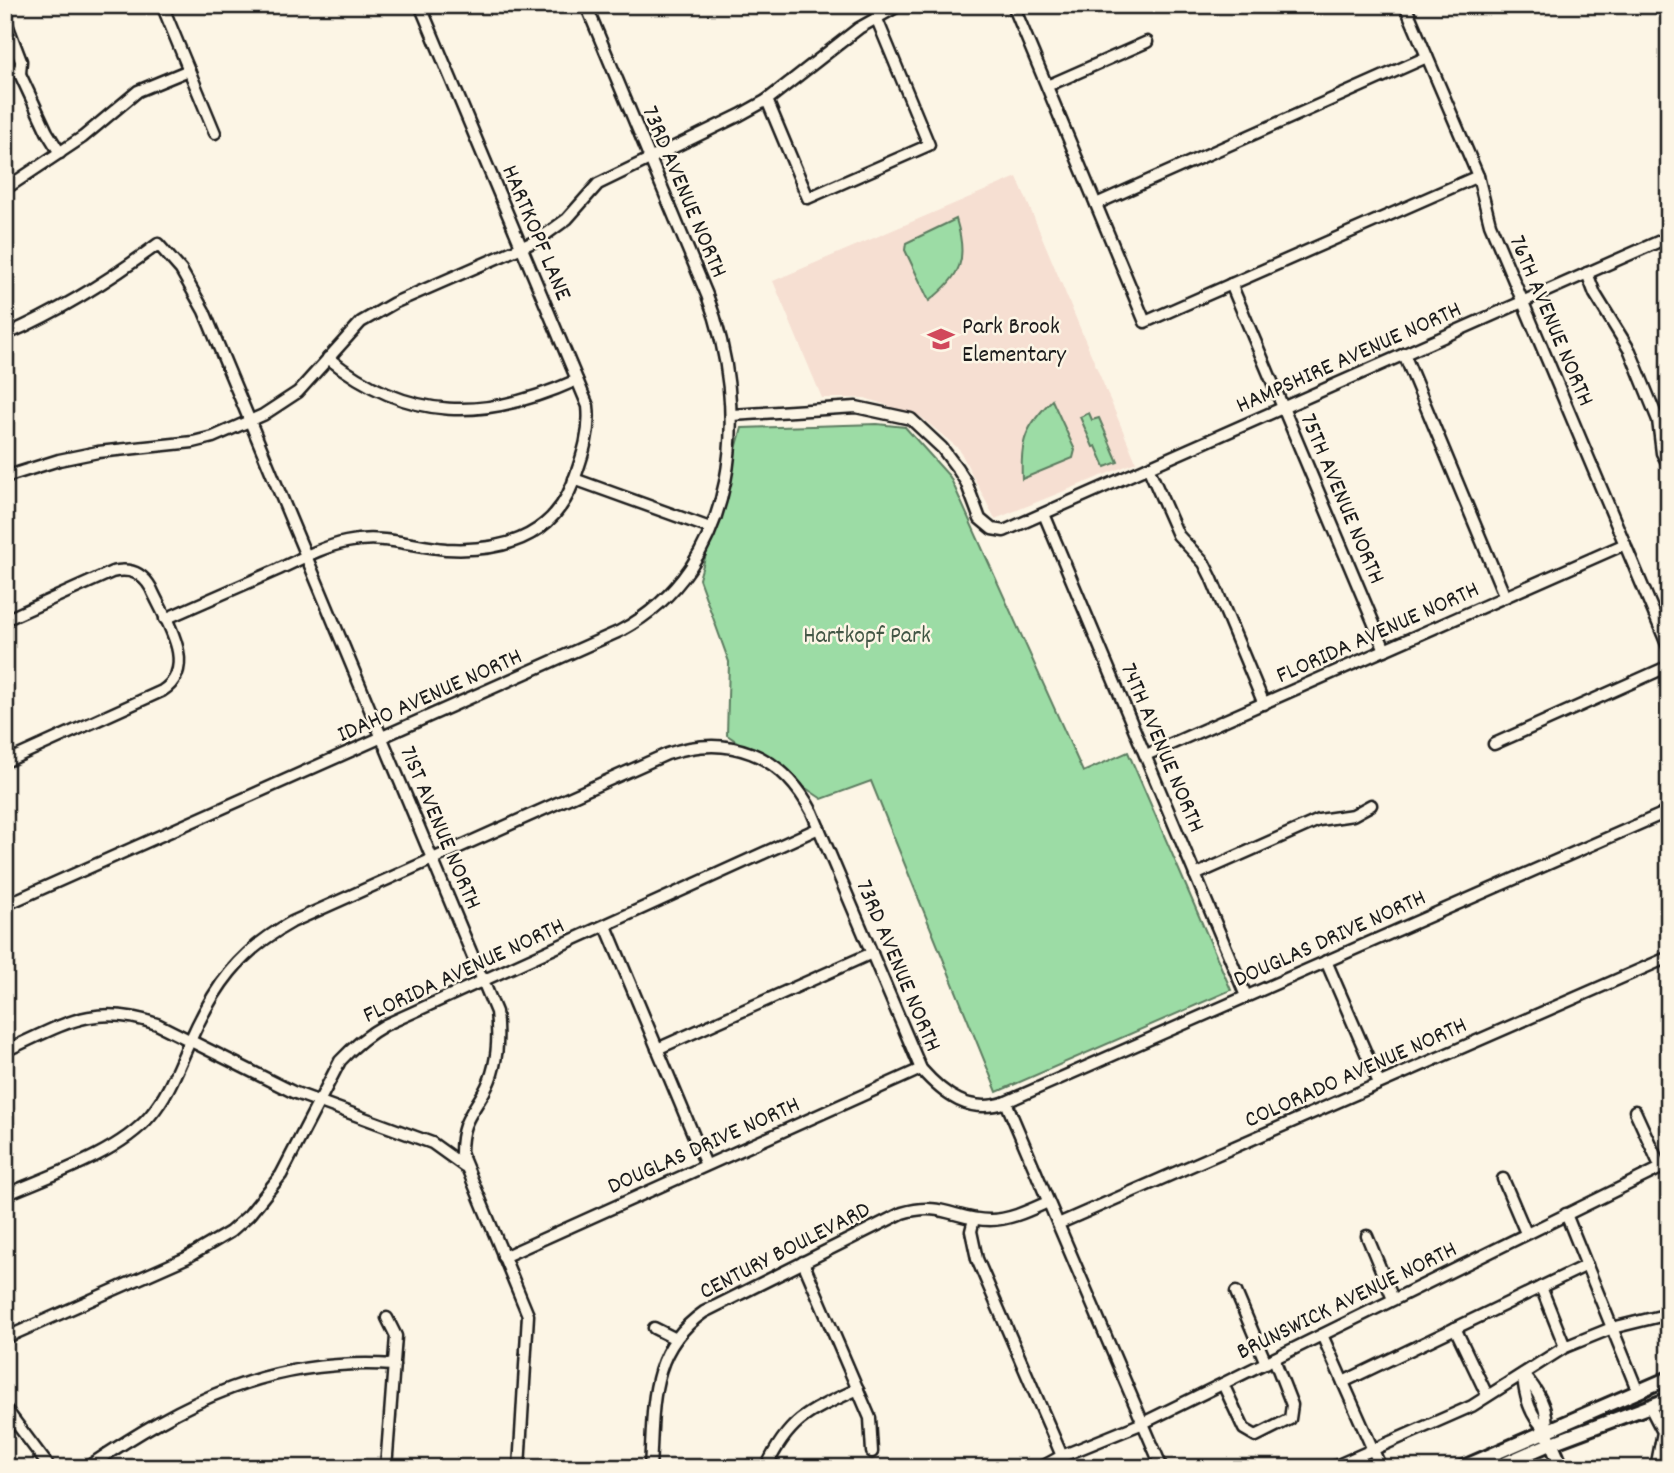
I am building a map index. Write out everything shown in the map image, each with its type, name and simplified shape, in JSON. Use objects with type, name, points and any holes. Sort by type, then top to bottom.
[{"type":"street","points":[[162,5],[215,133]]},
{"type":"street","name":"HARTKOPF LANE","points":[[165,619],[333,546],[361,539],[381,538],[447,549],[497,545],[521,539],[551,521],[562,508],[589,434],[588,406],[420,5]]},
{"type":"street","name":"73RD AVENUE NORTH","points":[[586,5],[718,323],[731,398]]},
{"type":"street","points":[[5,477],[59,460],[97,452],[193,442],[250,422],[282,405],[298,392],[314,377],[348,334],[377,312],[554,230],[598,184],[740,116],[767,100],[851,34],[900,5]]},
{"type":"street","points":[[1013,5],[1145,323],[1478,176]]},
{"type":"street","name":"76TH AVENUE NORTH","points":[[1405,5],[1478,176],[1490,224],[1669,649]]},
{"type":"street","points":[[767,100],[808,198],[929,145],[876,18]]},
{"type":"street","points":[[5,19],[21,61],[20,74]]},
{"type":"street","points":[[1047,86],[1147,42]]},
{"type":"street","points":[[1096,204],[1427,57]]},
{"type":"street","points":[[5,63],[20,74],[47,132],[61,153]]},
{"type":"street","points":[[5,189],[61,153],[138,91],[189,70]]},
{"type":"street","name":"HAMPSHIRE AVENUE NORTH","points":[[732,415],[856,407],[911,419],[957,468],[966,482],[980,519],[992,529],[1004,531],[1669,237]]},
{"type":"street","name":"71ST AVENUE NORTH","points":[[5,335],[61,308],[158,244],[181,270],[204,311],[496,1012],[497,1053],[484,1092],[464,1122],[461,1153],[528,1315],[519,1468]]},
{"type":"street","points":[[1587,273],[1595,294],[1630,351],[1658,420],[1662,453],[1669,466]]},
{"type":"street","name":"75TH AVENUE NORTH","points":[[1231,284],[1385,650]]},
{"type":"street","points":[[1404,354],[1505,597]]},
{"type":"street","points":[[328,358],[360,381],[385,394],[438,408],[494,408],[548,393],[577,380]]},
{"type":"street","name":"IDAHO AVENUE NORTH","points":[[5,905],[642,619],[663,603],[680,584],[694,563],[710,528],[731,445],[731,398]]},
{"type":"street","points":[[1148,467],[1178,535],[1203,563],[1211,577],[1264,704]]},
{"type":"street","points":[[574,479],[710,528]]},
{"type":"street","name":"74TH AVENUE NORTH","points":[[1044,514],[1246,996]]},
{"type":"street","name":"FLORIDA AVENUE NORTH","points":[[1146,755],[1625,544]]},
{"type":"street","points":[[5,620],[121,570],[139,573],[146,580],[165,619],[180,659],[176,678],[170,686],[5,762]]},
{"type":"street","points":[[1494,744],[1669,666]]},
{"type":"street","name":"73RD AVENUE NORTH","points":[[190,1040],[222,981],[253,947],[292,922],[667,754],[705,745],[743,750],[761,757],[792,780],[819,828],[921,1069],[940,1089],[960,1102],[974,1107],[988,1107],[1006,1102]]},
{"type":"street","points":[[1195,875],[1319,820],[1353,815],[1371,805]]},
{"type":"street","name":"DOUGLAS DRIVE NORTH","points":[[1006,1102],[1669,811]]},
{"type":"street","name":"FLORIDA AVENUE NORTH","points":[[5,1338],[186,1258],[230,1231],[249,1215],[281,1175],[340,1061],[368,1035],[819,828]]},
{"type":"street","points":[[606,926],[706,1166]]},
{"type":"street","points":[[657,1049],[872,953]]},
{"type":"street","name":"COLORADO AVENUE NORTH","points":[[1058,1224],[1669,957]]},
{"type":"street","points":[[1326,961],[1379,1083]]},
{"type":"street","points":[[5,1051],[69,1022],[104,1014],[140,1018],[293,1092],[432,1143],[466,1167]]},
{"type":"street","points":[[5,1195],[102,1152],[135,1131],[160,1103],[190,1040]]},
{"type":"street","name":"DOUGLAS DRIVE NORTH","points":[[503,1257],[921,1069]]},
{"type":"street","points":[[1006,1102],[1162,1468]]},
{"type":"street","points":[[1635,1111],[1665,1166]]},
{"type":"street","name":"BRUNSWICK AVENUE NORTH","points":[[1040,1468],[1062,1456],[1143,1423],[1665,1166]]},
{"type":"street","points":[[1503,1179],[1526,1233]]},
{"type":"street","name":"CENTURY BOULEVARD","points":[[650,1468],[655,1386],[659,1370],[676,1339],[692,1320],[902,1213],[916,1209],[945,1209],[974,1219],[1004,1219],[1048,1202]]},
{"type":"street","points":[[1566,1214],[1638,1392]]},
{"type":"street","points":[[974,1219],[972,1238],[977,1259],[1062,1456]]},
{"type":"street","points":[[1367,1236],[1393,1299]]},
{"type":"street","points":[[803,1262],[870,1418],[872,1452]]},
{"type":"street","points":[[1343,1382],[1587,1265]]},
{"type":"street","points":[[1541,1287],[1564,1347]]},
{"type":"street","points":[[1223,1384],[1244,1429],[1256,1436],[1290,1419],[1292,1405],[1236,1292]]},
{"type":"street","points":[[1331,1468],[1472,1406],[1564,1347],[1612,1328],[1669,1314]]},
{"type":"street","points":[[387,1318],[396,1336],[387,1468]]},
{"type":"street","points":[[654,1328],[676,1339]]},
{"type":"street","points":[[1455,1328],[1487,1395]]},
{"type":"street","points":[[1322,1335],[1381,1468]]},
{"type":"street","points":[[86,1468],[170,1416],[252,1380],[314,1366],[394,1366]]},
{"type":"street","points":[[1522,1374],[1524,1389],[1536,1422],[1546,1430],[1562,1468]]},
{"type":"street","points":[[1461,1468],[1669,1378]]},
{"type":"street","points":[[766,1468],[782,1437],[793,1424],[814,1410],[858,1390]]},
{"type":"street","points":[[1495,1468],[1552,1443],[1669,1399]]},
{"type":"street","points":[[1650,1407],[1666,1432],[1656,1468]]},
{"type":"street","points":[[5,1408],[50,1468]]},
{"type":"shaded area","name":"Park Brook Elementary","points":[[1017,177],[1136,462],[995,519],[959,449],[921,417],[865,398],[822,398],[773,281]]},
{"type":"green space","points":[[956,219],[961,245],[959,265],[949,283],[929,301],[905,250],[906,243]]},
{"type":"green space","points":[[1052,400],[1075,450],[1073,458],[1022,479],[1022,454],[1026,435],[1036,418]]},
{"type":"green space","points":[[1089,413],[1092,420],[1099,418],[1118,462],[1105,467],[1096,446],[1093,447],[1080,417]]},
{"type":"green space","name":"Hartkopf Park","points":[[877,424],[905,427],[950,477],[1083,772],[1128,752],[1231,990],[997,1092],[871,781],[822,799],[727,735],[729,662],[699,579],[742,428]]},
{"type":"place","name":"Park Brook Elementary","points":[[941,339]]}]
